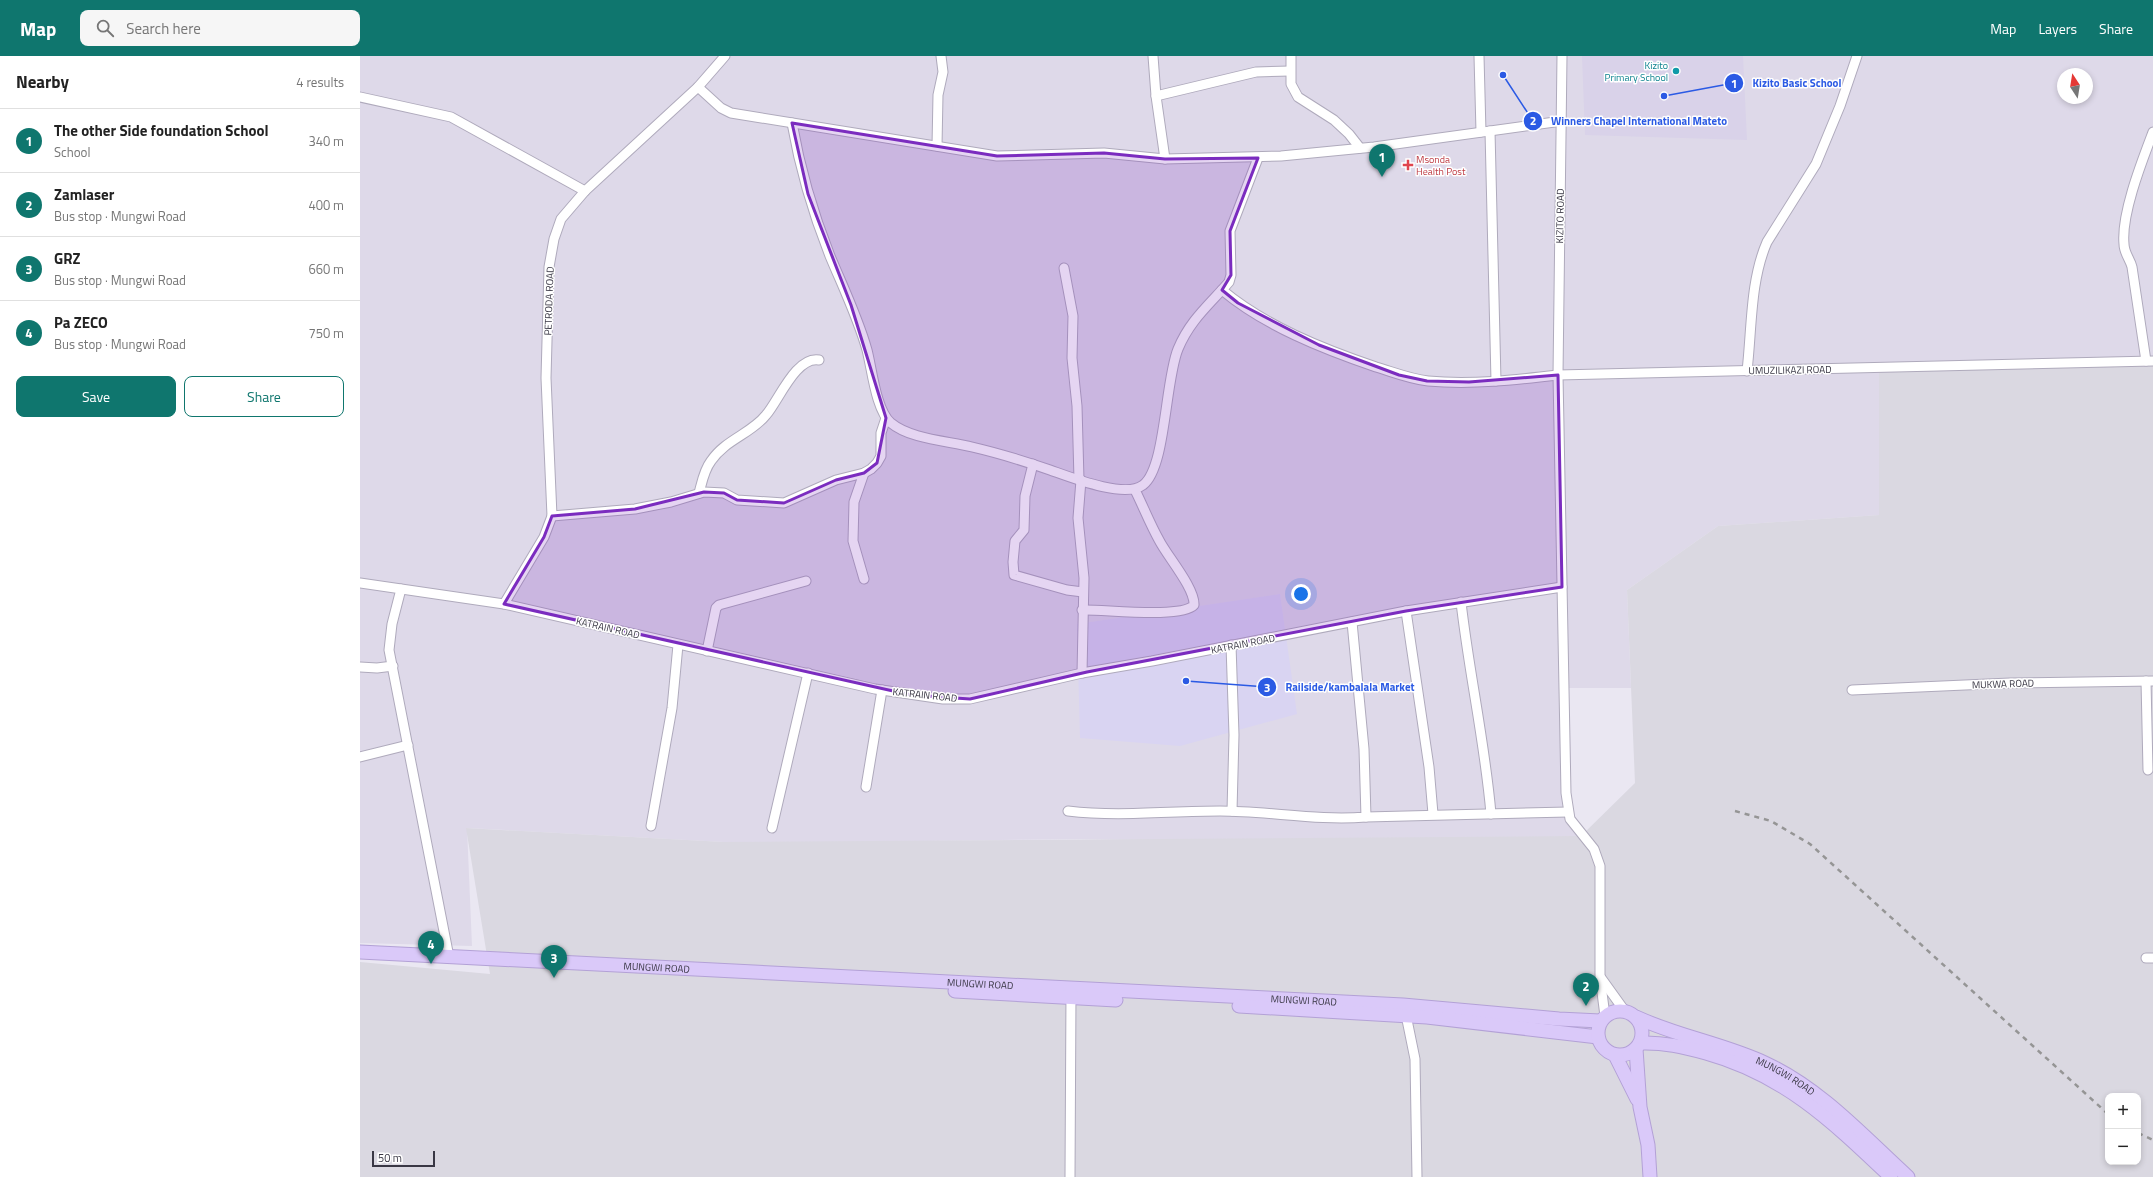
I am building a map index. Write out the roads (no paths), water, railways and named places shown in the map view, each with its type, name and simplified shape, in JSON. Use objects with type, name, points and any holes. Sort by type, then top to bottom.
[{"type":"main road","name":"MUNGWI ROAD","points":[[360,952],[1071,993],[1406,1015],[1528,1027],[1598,1036]]},
{"type":"main road","name":"MUNGWI ROAD","points":[[360,958],[628,970],[734,979],[1403,1005],[1602,1019]]},
{"type":"main road","points":[[1640,1107],[1615,1055],[1604,1048],[1598,1036],[1602,1019],[1617,1010],[1624,1010],[1636,1017],[1642,1026],[1638,1046],[1640,1107],[1648,1146],[1650,1177]]},
{"type":"main road","name":"MUNGWI ROAD","points":[[1636,1017],[1667,1030],[1744,1054],[1789,1075],[1840,1113],[1908,1177]]},
{"type":"main road","name":"MUNGWI ROAD","points":[[1638,1046],[1663,1043],[1693,1049],[1751,1068],[1772,1078],[1827,1117],[1891,1177]]},
{"type":"main road","points":[[1615,1055],[1626,1054],[1638,1046]]},
{"type":"street","name":"PETRODA ROAD","points":[[504,604],[544,537],[552,516],[546,378],[550,267],[554,239],[561,219],[584,191],[698,86],[725,56]]},
{"type":"street","points":[[937,146],[938,95],[943,72],[941,56]]},
{"type":"street","points":[[1153,56],[1156,96],[1165,159]]},
{"type":"street","points":[[1291,56],[1291,84],[1298,97],[1334,120],[1349,134],[1360,148]]},
{"type":"street","points":[[1479,56],[1486,132],[1496,381]]},
{"type":"street","name":"KIZITO ROAD","points":[[1562,56],[1558,375],[1568,812]]},
{"type":"street","points":[[1747,371],[1754,289],[1761,255],[1767,242],[1816,164],[1840,106],[1857,56]]},
{"type":"street","points":[[1156,96],[1256,72],[1290,71]]},
{"type":"street","points":[[698,86],[721,108],[731,113],[997,156],[1104,152],[1165,159],[1258,158],[1360,148],[1562,121]]},
{"type":"street","points":[[360,97],[451,117],[584,191]]},
{"type":"street","points":[[552,516],[635,509],[671,502],[699,492],[717,492],[737,500],[784,502],[836,480],[864,473],[871,469],[880,460],[881,433],[886,418],[851,305],[831,258],[808,194],[792,123]]},
{"type":"street","points":[[2149,361],[2132,267],[2126,253],[2123,234],[2136,180],[2153,132]]},
{"type":"street","points":[[886,418],[904,431],[973,447],[1033,464],[1080,480],[1128,491],[1134,490],[1147,482],[1154,467],[1162,437],[1173,364],[1178,348],[1197,316],[1229,282],[1232,276],[1230,231],[1258,158]]},
{"type":"street","points":[[1064,268],[1073,316],[1072,358],[1080,480],[1078,518],[1084,568],[1082,673]]},
{"type":"street","name":"UMUZILIKAZI ROAD","points":[[1222,290],[1260,318],[1319,345],[1392,372],[1427,381],[1496,381],[1558,375],[2149,361]]},
{"type":"street","points":[[699,492],[707,467],[721,447],[762,420],[801,366],[810,360],[819,360]]},
{"type":"street","points":[[1033,464],[1025,496],[1024,530],[1014,541],[1014,575],[1067,590],[1083,592]]},
{"type":"street","points":[[864,473],[854,502],[853,541],[864,579]]},
{"type":"street","points":[[1082,610],[1100,609],[1145,613],[1169,612],[1188,608],[1194,605],[1192,595],[1173,560],[1158,539],[1134,490]]},
{"type":"street","points":[[707,651],[716,608],[719,605],[806,581]]},
{"type":"street","name":"KATRAIN ROAD","points":[[360,583],[504,604],[678,645],[882,690],[943,698],[970,699],[1082,673],[1152,662],[1406,611],[1562,587]]},
{"type":"street","points":[[401,589],[390,639],[392,666],[449,957]]},
{"type":"street","points":[[1461,602],[1467,648],[1486,761],[1491,814]]},
{"type":"street","points":[[1406,611],[1429,767],[1433,814]]},
{"type":"street","points":[[1352,622],[1364,742],[1366,817]]},
{"type":"street","points":[[651,826],[672,708],[678,645]]},
{"type":"street","points":[[1231,645],[1234,742],[1232,811]]},
{"type":"street","points":[[360,667],[377,668],[392,666]]},
{"type":"street","points":[[772,828],[808,673]]},
{"type":"street","points":[[2148,770],[2150,681]]},
{"type":"street","name":"MUKWA ROAD","points":[[1852,690],[2010,683],[2150,681]]},
{"type":"street","points":[[866,787],[882,690]]},
{"type":"street","points":[[360,757],[408,745]]},
{"type":"street","points":[[1068,811],[1092,814],[1232,811],[1319,818],[1433,814],[1568,812],[1575,827],[1594,849],[1600,866],[1600,977],[1602,1019]]},
{"type":"street","points":[[1600,977],[1624,1010]]},
{"type":"street","points":[[1070,1177],[1071,993]]},
{"type":"street","points":[[1406,1015],[1415,1059],[1417,1177]]},
{"type":"railway","points":[[1735,811],[1771,821],[1810,844],[2105,1111]]},
{"type":"railway","points":[[2141,1134],[2153,1140]]},
{"type":"place","name":"Kizito Primary School","points":[[1676,71]]},
{"type":"place","name":"Winners Chapel International Mateto","points":[[1503,75]]},
{"type":"place","name":"Kizito Basic School","points":[[1664,96]]},
{"type":"place","name":"Msonda Health Post","points":[[1408,165]]},
{"type":"place","name":"The other Side foundation School","points":[[1382,177]]},
{"type":"place","name":"Railside/kambalala Market","points":[[1186,681]]},
{"type":"place","name":"Pa ZECO","points":[[431,964]]},
{"type":"place","name":"GRZ","points":[[554,978]]},
{"type":"place","name":"Zamlaser","points":[[1586,1006]]}]
